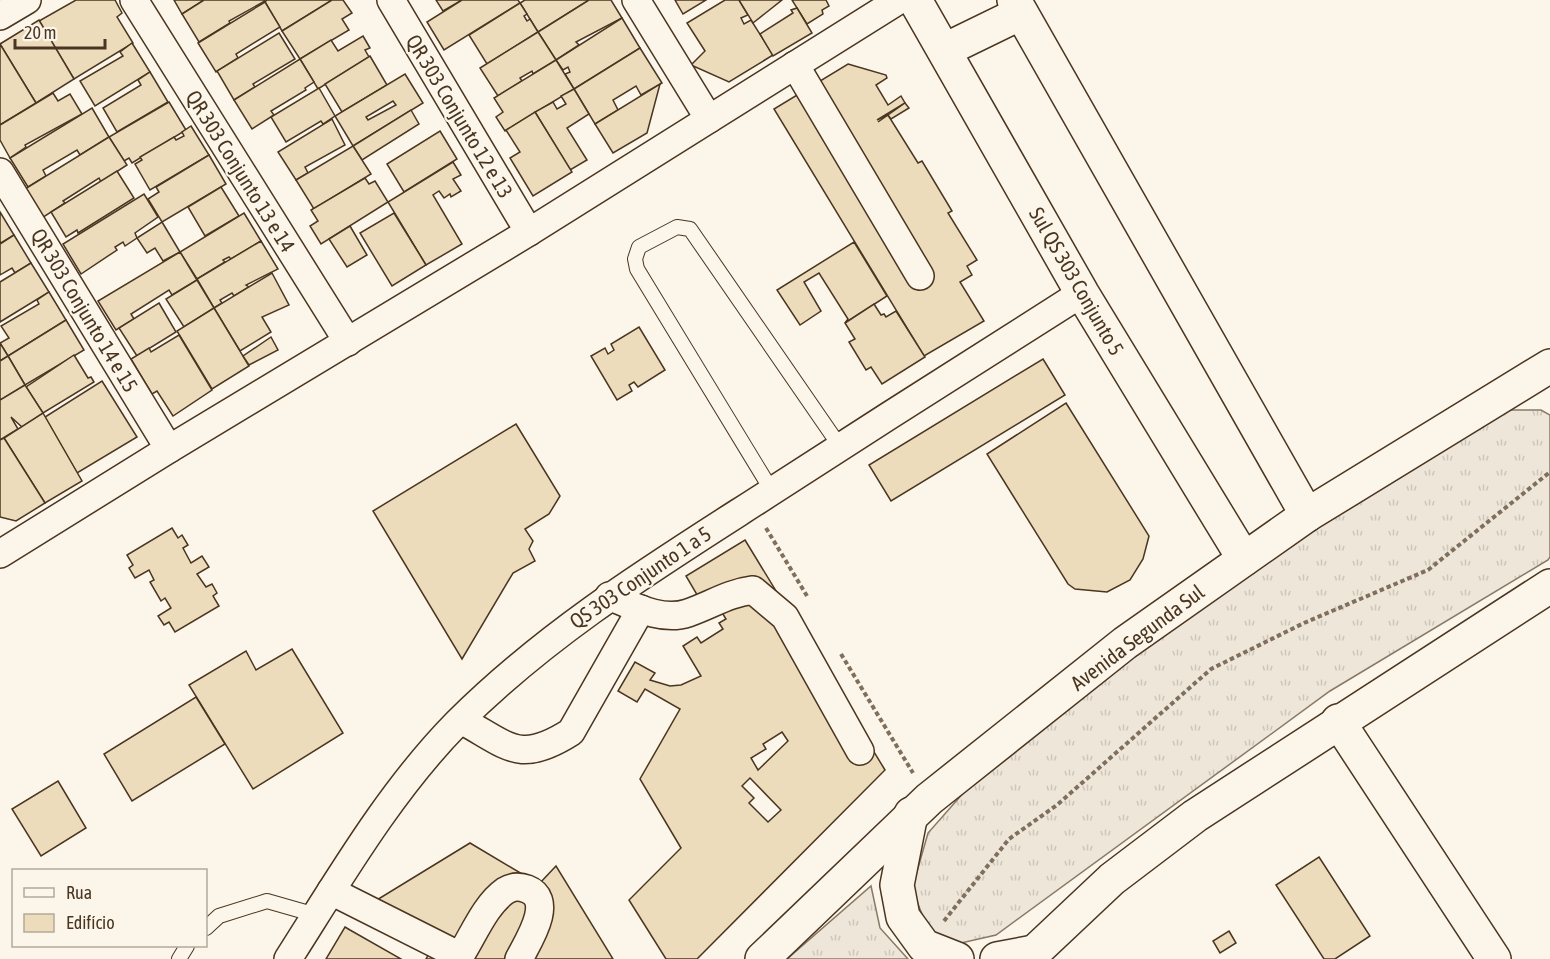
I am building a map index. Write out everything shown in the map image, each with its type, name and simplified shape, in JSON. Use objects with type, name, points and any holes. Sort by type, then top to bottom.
[{"type":"main road","name":"Sul QS 303 Conjunto 5","points":[[915,0],[1082,293],[1244,559]]},
{"type":"main road","points":[[945,50],[1017,6],[1307,515]]},
{"type":"main road","name":"Avenida Segunda Sul","points":[[762,959],[911,814],[1125,643],[1307,515],[1550,366]]},
{"type":"main road","points":[[1506,393],[1550,398]]},
{"type":"main road","points":[[997,959],[1030,955],[1112,879],[1186,823],[1338,721],[1550,586]]},
{"type":"main road","points":[[1338,721],[1494,959]]},
{"type":"main road","points":[[911,814],[897,885],[903,917],[924,946],[957,959]]},
{"type":"street","points":[[0,16],[27,0]]},
{"type":"street","name":"QR 303 Conjunto 13 e 14","points":[[134,0],[348,342]]},
{"type":"street","name":"QR 303 Conjunto 12 e 13","points":[[391,0],[530,232]]},
{"type":"street","points":[[636,0],[709,119]]},
{"type":"street","points":[[0,554],[169,449],[530,232],[899,0]]},
{"type":"street","points":[[795,65],[920,276]]},
{"type":"street","name":"QR 303 Conjunto 14 e 15","points":[[0,172],[169,449]]},
{"type":"street","name":"QS 303 Conjunto 1 a 5","points":[[288,959],[332,891],[415,772],[461,720],[557,634],[609,596],[839,445],[1082,293]]},
{"type":"street","points":[[609,596],[654,614],[686,614],[733,593],[753,590],[785,617],[860,751]]},
{"type":"street","points":[[461,720],[516,750],[534,751],[553,744],[571,732],[641,609]]},
{"type":"street","points":[[332,891],[459,957],[495,900],[507,890],[519,886],[532,891],[541,916],[519,959]]},
{"type":"lane","points":[[772,490],[637,269],[635,259],[639,247],[677,227],[690,229],[839,445]]},
{"type":"lane","points":[[207,927],[219,916],[267,901],[316,915]]},
{"type":"path","points":[[924,946],[1009,839],[1057,805],[1211,669],[1304,623],[1428,570],[1550,472]]},
{"type":"green space","points":[[1492,410],[1541,410],[1550,415],[1550,557],[1548,560],[1330,691],[996,935],[948,946],[926,924],[912,889],[928,833],[973,782],[1253,548]]},
{"type":"green space","points":[[871,886],[880,928],[908,959],[787,959]]},
{"type":"building","points":[[76,0],[115,0],[122,13],[117,17],[133,43],[74,79],[39,21]]},
{"type":"building","points":[[174,0],[204,0],[182,14]]},
{"type":"building","points":[[204,0],[265,1],[229,21],[230,23],[199,42],[182,14]]},
{"type":"building","points":[[267,0],[332,0],[282,31],[265,2]]},
{"type":"building","points":[[332,0],[343,0],[352,13],[342,19],[349,30],[300,59],[282,31]]},
{"type":"building","points":[[436,0],[462,0],[443,11]]},
{"type":"building","points":[[462,0],[518,0],[520,3],[444,50],[427,22]]},
{"type":"building","points":[[525,0],[589,0],[538,32],[520,3]]},
{"type":"building","points":[[589,0],[611,0],[622,18],[576,42],[579,45],[556,60],[538,32]]},
{"type":"building","points":[[675,0],[706,0],[683,14]]},
{"type":"building","points":[[725,0],[739,0],[748,15],[741,18],[744,24],[751,20],[773,55],[729,82],[691,65],[705,51],[687,23]]},
{"type":"building","points":[[739,0],[782,0],[753,23]]},
{"type":"building","points":[[792,0],[826,0],[829,6],[822,10],[823,14],[807,24]]},
{"type":"building","points":[[265,2],[280,27],[236,54],[238,58],[216,72],[198,43]]},
{"type":"building","points":[[520,3],[527,14],[524,16],[527,21],[530,19],[538,32],[487,64],[469,35]]},
{"type":"building","points":[[797,8],[812,33],[773,56],[760,34],[793,13],[791,10]]},
{"type":"building","points":[[622,18],[640,48],[574,89],[565,74],[570,72],[568,67],[563,70],[556,60]]},
{"type":"building","points":[[39,20],[74,79],[36,103],[0,44]]},
{"type":"building","points":[[538,32],[556,60],[533,74],[532,71],[520,78],[522,81],[498,96],[480,68]]},
{"type":"building","points":[[279,33],[295,59],[253,84],[255,87],[234,100],[217,71]]},
{"type":"building","points":[[363,36],[370,48],[365,50],[369,57],[318,89],[300,59],[331,40],[338,51]]},
{"type":"building","points":[[132,43],[150,72],[95,106],[80,81],[123,56],[120,52]]},
{"type":"building","points":[[0,44],[36,103],[0,125]]},
{"type":"building","points":[[640,48],[662,83],[641,95],[636,86],[613,100],[618,110],[595,124],[574,89]]},
{"type":"building","points":[[370,56],[387,85],[342,112],[325,84]]},
{"type":"building","points":[[300,59],[314,82],[305,88],[306,90],[271,111],[274,115],[252,129],[234,100]]},
{"type":"building","points":[[556,60],[574,89],[505,131],[496,117],[503,112],[494,98]]},
{"type":"building","points":[[848,64],[886,75],[887,78],[876,85],[888,105],[901,96],[905,103],[877,120],[888,115],[918,163],[922,161],[952,211],[948,213],[977,260],[967,266],[972,275],[960,282],[984,321],[924,356],[774,109]]},
{"type":"building","points":[[150,72],[168,102],[117,132],[103,108],[141,85],[138,80]]},
{"type":"building","points":[[405,74],[423,103],[353,146],[335,116]],"holes":[[[393,101],[396,105],[368,120],[366,117]]]},
{"type":"building","points":[[660,84],[647,133],[613,153],[595,124]]},
{"type":"building","points":[[319,88],[335,116],[323,124],[321,121],[286,142],[271,117]]},
{"type":"building","points":[[574,89],[589,114],[567,128],[587,160],[570,170],[535,112],[553,102],[557,109],[566,104],[561,96]]},
{"type":"building","points":[[53,93],[58,101],[70,94],[82,114],[25,145],[26,147],[10,158],[0,140],[0,125]]},
{"type":"building","points":[[169,102],[186,130],[132,163],[129,158],[124,161],[109,137]]},
{"type":"building","points":[[905,103],[909,108],[891,119],[888,115],[878,122]]},
{"type":"building","points":[[92,108],[109,137],[80,155],[77,150],[43,170],[46,176],[28,187],[10,158]]},
{"type":"building","points":[[411,110],[419,124],[362,160],[353,146]]},
{"type":"building","points":[[535,112],[572,172],[533,196],[510,158],[520,152],[506,130]]},
{"type":"building","points":[[332,119],[345,145],[305,167],[308,173],[296,180],[278,152]]},
{"type":"building","points":[[191,126],[209,155],[150,190],[135,164],[142,160],[140,157],[174,137],[176,140],[184,136],[182,132]]},
{"type":"building","points":[[440,131],[457,159],[404,192],[387,164]]},
{"type":"building","points":[[109,137],[127,165],[101,182],[99,178],[63,201],[65,203],[42,218],[25,189]]},
{"type":"building","points":[[353,146],[371,174],[314,209],[296,180]]},
{"type":"building","points":[[209,155],[226,184],[162,222],[148,199],[159,192],[156,187]]},
{"type":"building","points":[[453,162],[461,175],[453,179],[461,191],[444,198],[439,191],[433,195],[462,244],[426,265],[388,202]]},
{"type":"building","points":[[117,171],[134,198],[78,233],[77,230],[66,237],[51,212]]},
{"type":"building","points":[[365,178],[369,184],[375,181],[388,202],[321,244],[310,226],[318,221],[311,210]]},
{"type":"building","points":[[221,187],[239,216],[205,236],[188,207]]},
{"type":"building","points":[[144,194],[158,217],[135,233],[137,238],[125,246],[123,242],[115,247],[117,250],[81,274],[63,244]]},
{"type":"building","points":[[0,212],[14,235],[1,243],[0,241]]},
{"type":"building","points":[[244,213],[261,241],[231,259],[229,257],[223,260],[225,262],[197,279],[180,252]]},
{"type":"building","points":[[394,213],[426,265],[392,286],[360,233]]},
{"type":"building","points":[[162,222],[180,252],[163,261],[155,248],[147,253],[137,238]]},
{"type":"building","points":[[350,226],[367,255],[347,267],[329,239]]},
{"type":"building","points":[[14,235],[31,263],[15,273],[12,268],[0,275],[0,244]]},
{"type":"building","points":[[261,241],[278,269],[246,285],[249,287],[234,296],[232,293],[220,300],[222,303],[214,308],[197,279]]},
{"type":"building","points":[[854,242],[887,296],[845,323],[848,319],[819,273],[804,282],[821,311],[800,325],[777,290]]},
{"type":"building","points":[[180,252],[197,280],[172,295],[169,290],[131,314],[134,319],[116,330],[98,301]]},
{"type":"building","points":[[31,263],[49,292],[0,322],[0,282]]},
{"type":"building","points":[[272,273],[289,305],[262,317],[271,332],[240,351],[214,308]]},
{"type":"building","points":[[197,280],[214,308],[184,327],[166,299]]},
{"type":"building","points":[[49,292],[66,320],[8,356],[0,343],[9,338],[1,326],[39,304],[37,300]]},
{"type":"building","points":[[159,303],[176,332],[137,356],[119,328]]},
{"type":"building","points":[[874,304],[881,315],[884,314],[886,317],[896,311],[925,357],[882,384],[871,367],[866,370],[849,342],[855,339],[845,323]]},
{"type":"building","points":[[214,308],[249,366],[212,389],[177,331]]},
{"type":"building","points":[[66,320],[84,350],[25,385],[8,356]]},
{"type":"building","points":[[639,327],[665,370],[638,387],[634,382],[629,385],[632,391],[617,400],[591,356],[605,348],[608,354],[614,350],[611,344]]},
{"type":"building","points":[[179,335],[212,390],[173,416],[157,391],[152,394],[131,359],[149,348],[151,352]]},
{"type":"building","points":[[271,337],[278,350],[249,365],[243,356]]},
{"type":"building","points":[[0,343],[8,356],[0,361]]},
{"type":"building","points":[[74,355],[88,378],[91,377],[94,382],[43,413],[26,387]]},
{"type":"building","points":[[8,356],[25,385],[0,400],[0,361]]},
{"type":"building","points":[[1043,359],[1065,395],[891,501],[869,465]]},
{"type":"building","points":[[102,381],[137,437],[77,473],[45,417]]},
{"type":"building","points":[[25,385],[43,413],[22,427],[11,417],[18,429],[0,440],[0,400]]},
{"type":"building","points":[[1066,403],[1149,536],[1143,559],[1130,580],[1107,592],[1075,589],[1068,584],[987,454]]},
{"type":"building","points":[[43,413],[82,481],[45,503],[4,438]]},
{"type":"building","points":[[516,424],[560,496],[549,514],[525,529],[533,541],[529,549],[535,561],[513,573],[462,659],[373,511]]},
{"type":"building","points":[[4,438],[45,503],[16,521],[0,517],[0,440]]},
{"type":"building","points":[[172,528],[178,538],[182,535],[188,545],[183,548],[191,563],[202,556],[209,567],[197,574],[206,587],[212,584],[217,593],[213,596],[219,606],[175,632],[169,622],[164,625],[158,616],[171,608],[165,598],[161,601],[150,582],[154,580],[149,570],[135,578],[129,568],[133,565],[127,555]]},
{"type":"building","points":[[745,540],[885,770],[697,959],[666,959],[629,900],[681,848],[640,779],[680,709],[645,689],[637,702],[618,691],[635,662],[655,673],[650,680],[670,686],[681,685],[701,676],[683,646],[697,637],[701,643],[723,629],[719,623],[726,619],[713,598],[703,605],[686,576]],"holes":[[[782,732],[788,741],[758,770],[751,758],[766,749],[763,744]],[[750,778],[781,810],[768,822],[749,803],[754,798],[742,786]]]},
{"type":"building","points":[[292,649],[343,733],[253,789],[189,685],[246,651],[256,670]]},
{"type":"building","points":[[196,697],[225,744],[132,801],[104,754]]},
{"type":"building","points":[[58,781],[86,828],[41,856],[12,809]]},
{"type":"building","points":[[470,843],[539,884],[556,866],[613,959],[426,959],[431,950],[362,909]]},
{"type":"building","points":[[1319,857],[1370,936],[1335,959],[1324,959],[1276,885]]},
{"type":"building","points":[[345,927],[350,930],[401,959],[326,959]]},
{"type":"building","points":[[1229,931],[1236,943],[1220,953],[1213,941]]}]
